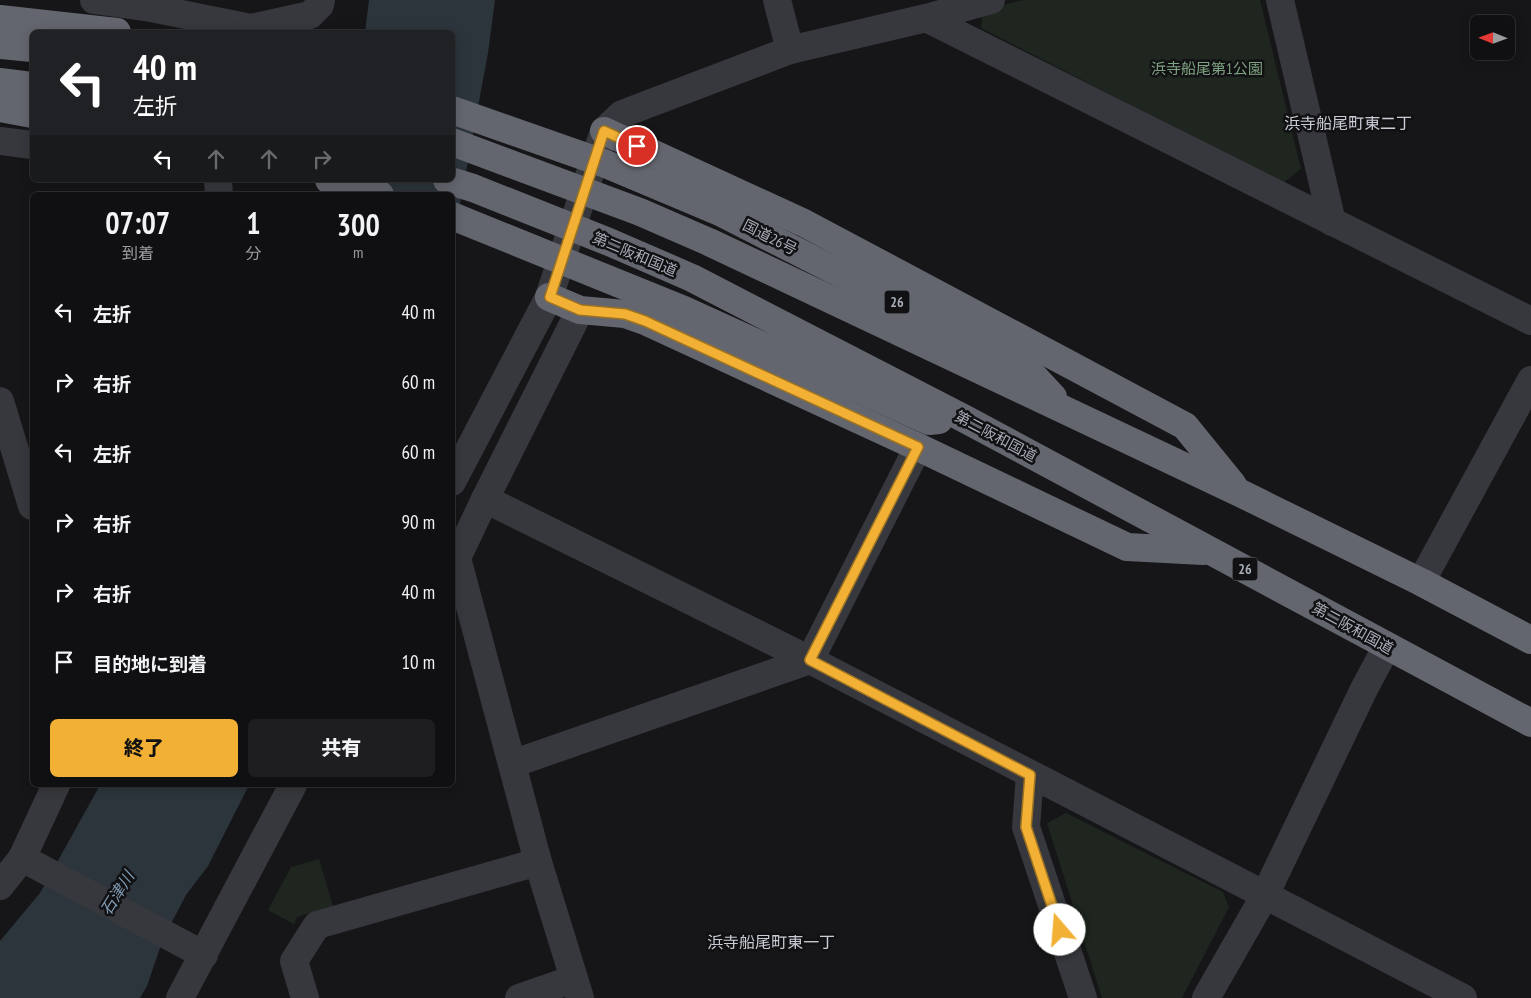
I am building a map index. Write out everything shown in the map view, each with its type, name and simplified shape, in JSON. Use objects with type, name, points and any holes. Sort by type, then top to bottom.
[{"type":"highway","points":[[0,19],[99,30]]},
{"type":"highway","points":[[0,45],[30,48]]},
{"type":"highway","points":[[0,82],[30,86]]},
{"type":"highway","points":[[0,108],[30,114]]},
{"type":"highway","name":"国道26号","points":[[455,111],[606,164],[720,212],[1026,368],[1063,408]]},
{"type":"highway","points":[[604,131],[804,223],[1185,426],[1238,492]]},
{"type":"highway","name":"26","points":[[455,143],[640,212],[709,242],[1063,408],[1528,632]]},
{"type":"highway","points":[[336,182],[370,192]]},
{"type":"highway","name":"第二阪和国道","points":[[454,182],[609,242],[692,278],[965,419],[1531,723]]},
{"type":"highway","points":[[455,217],[684,310],[929,421],[965,419]]},
{"type":"highway","points":[[550,297],[580,310],[625,314],[645,321],[918,447],[1127,547],[1212,551]]},
{"type":"street","points":[[94,0],[151,8],[250,30],[310,15],[320,5],[320,0]]},
{"type":"street","points":[[777,0],[790,50]]},
{"type":"street","points":[[455,476],[550,297],[604,131],[622,114],[790,50],[926,18],[991,0]]},
{"type":"street","points":[[1280,0],[1332,222]]},
{"type":"street","points":[[926,18],[1531,321]]},
{"type":"street","points":[[0,141],[30,145]]},
{"type":"street","points":[[519,998],[577,989],[538,862],[457,558],[580,310]]},
{"type":"street","points":[[1421,582],[1523,414],[1531,380]]},
{"type":"street","points":[[0,401],[30,499]]},
{"type":"street","points":[[512,764],[810,660],[918,447]]},
{"type":"street","points":[[485,499],[810,660],[1463,998]]},
{"type":"street","points":[[1206,998],[1265,895],[1364,689],[1387,646]]},
{"type":"street","points":[[1030,775],[1026,827],[1083,998]]},
{"type":"street","points":[[0,886],[22,858],[55,787]]},
{"type":"street","points":[[180,998],[292,787]]},
{"type":"street","points":[[22,858],[204,955]]},
{"type":"street","points":[[305,998],[294,961],[317,925],[538,862]]},
{"type":"green space","name":"浜寺船尾第1公園","points":[[1023,0],[1260,0],[1301,169],[1283,183],[981,28],[983,10]]},
{"type":"green space","points":[[1066,813],[1223,892],[1229,907],[1182,998],[1102,998],[1047,823]]},
{"type":"green space","points":[[319,859],[333,906],[297,917],[294,924],[268,910],[291,867]]},
{"type":"water","points":[[369,0],[495,0],[488,53],[455,231],[455,192],[335,192],[337,182],[455,182],[455,30],[365,30]]},
{"type":"water","name":"石津川","points":[[99,787],[248,787],[208,866],[186,895],[163,939],[147,986],[140,998],[0,998],[0,941],[40,893]]},
{"type":"district","name":"浜寺船尾町東二丁","points":[[1348,123]]},
{"type":"district","name":"浜寺船尾町東一丁","points":[[771,942]]},
{"type":"route","points":[[637,146],[604,131],[550,297],[580,310],[625,314],[645,321],[918,447],[810,660],[1030,775],[1026,827],[1060,930]]}]
